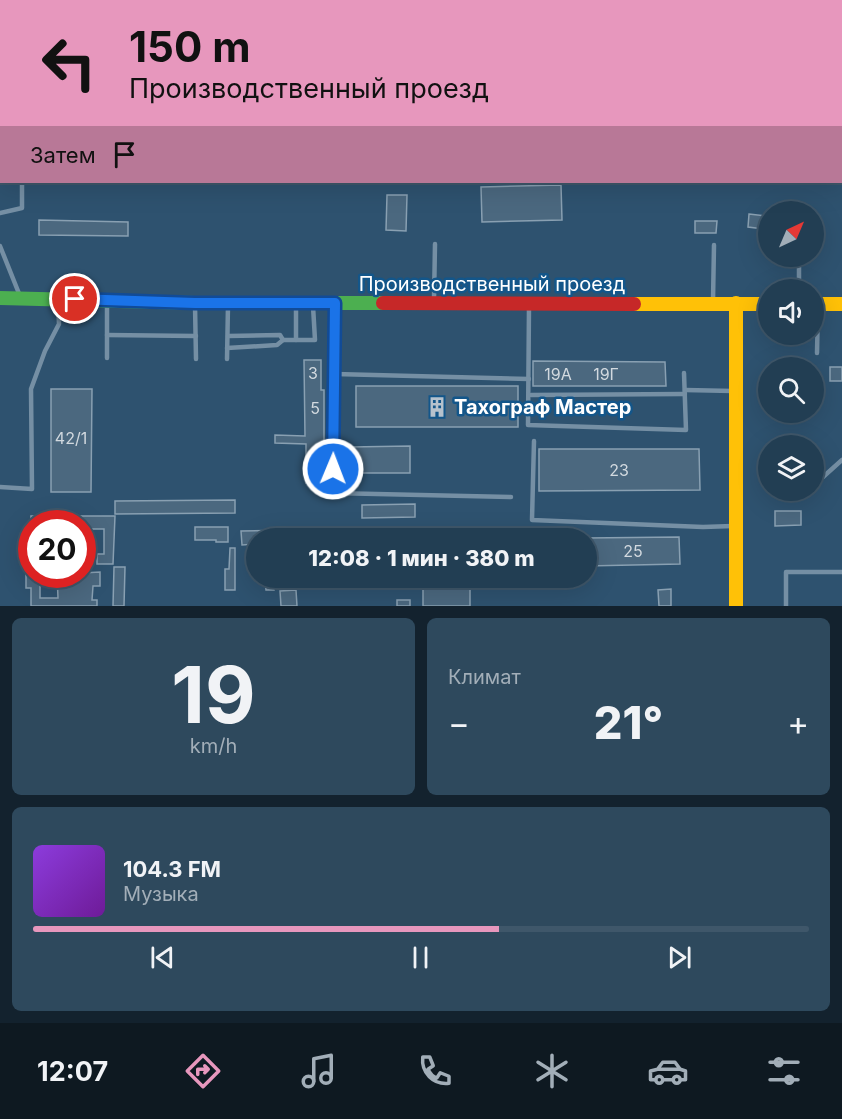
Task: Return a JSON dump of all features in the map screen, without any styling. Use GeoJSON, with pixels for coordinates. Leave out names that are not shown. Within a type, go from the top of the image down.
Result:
{"type":"FeatureCollection","features":[{"type":"Feature","properties":{"kind":"street","name":"Производственный проезд"},"geometry":{"type":"LineString","coordinates":[[0,298],[195,303],[758,303]]}},
{"type":"Feature","properties":{"kind":"street"},"geometry":{"type":"LineString","coordinates":[[736,303],[736,606]]}},
{"type":"Feature","properties":{"kind":"street"},"geometry":{"type":"LineString","coordinates":[[824,304],[842,304]]}},
{"type":"Feature","properties":{"kind":"lane"},"geometry":{"type":"LineString","coordinates":[[0,213],[22,208],[22,183]]}},
{"type":"Feature","properties":{"kind":"lane"},"geometry":{"type":"LineString","coordinates":[[434,303],[435,244]]}},
{"type":"Feature","properties":{"kind":"lane"},"geometry":{"type":"LineString","coordinates":[[713,303],[714,245]]}},
{"type":"Feature","properties":{"kind":"lane"},"geometry":{"type":"LineString","coordinates":[[0,246],[21,298]]}},
{"type":"Feature","properties":{"kind":"lane"},"geometry":{"type":"LineString","coordinates":[[0,487],[32,489],[32,388],[45,351],[59,324],[58,299]]}},
{"type":"Feature","properties":{"kind":"lane"},"geometry":{"type":"LineString","coordinates":[[107,300],[107,358]]}},
{"type":"Feature","properties":{"kind":"lane"},"geometry":{"type":"LineString","coordinates":[[195,303],[196,359]]}},
{"type":"Feature","properties":{"kind":"lane"},"geometry":{"type":"LineString","coordinates":[[227,359],[228,303]]}},
{"type":"Feature","properties":{"kind":"lane"},"geometry":{"type":"LineString","coordinates":[[296,303],[296,340]]}},
{"type":"Feature","properties":{"kind":"lane"},"geometry":{"type":"LineString","coordinates":[[227,348],[277,345],[283,340],[315,340],[313,303]]}},
{"type":"Feature","properties":{"kind":"lane"},"geometry":{"type":"LineString","coordinates":[[335,303],[332,493],[511,497]]}},
{"type":"Feature","properties":{"kind":"lane"},"geometry":{"type":"LineString","coordinates":[[529,303],[528,425],[686,430],[684,373]]}},
{"type":"Feature","properties":{"kind":"lane"},"geometry":{"type":"LineString","coordinates":[[107,335],[196,336]]}},
{"type":"Feature","properties":{"kind":"lane"},"geometry":{"type":"LineString","coordinates":[[228,336],[280,335],[283,340]]}},
{"type":"Feature","properties":{"kind":"lane"},"geometry":{"type":"LineString","coordinates":[[817,345],[817,353]]}},
{"type":"Feature","properties":{"kind":"lane"},"geometry":{"type":"LineString","coordinates":[[335,374],[529,379]]}},
{"type":"Feature","properties":{"kind":"lane"},"geometry":{"type":"LineString","coordinates":[[531,395],[736,391]]}},
{"type":"Feature","properties":{"kind":"lane"},"geometry":{"type":"LineString","coordinates":[[534,441],[532,520],[703,527],[736,526]]}},
{"type":"Feature","properties":{"kind":"lane"},"geometry":{"type":"LineString","coordinates":[[824,476],[842,460]]}},
{"type":"Feature","properties":{"kind":"lane"},"geometry":{"type":"LineString","coordinates":[[786,606],[786,572],[842,572]]}},
{"type":"Feature","properties":{"kind":"building"},"geometry":{"type":"Polygon","coordinates":[[[561,185],[562,220],[482,222],[481,187],[561,185]]]}},
{"type":"Feature","properties":{"kind":"building"},"geometry":{"type":"Polygon","coordinates":[[[387,195],[407,195],[406,231],[386,230],[387,195]]]}},
{"type":"Feature","properties":{"kind":"building"},"geometry":{"type":"Polygon","coordinates":[[[749,214],[758,215],[758,228],[748,227],[749,214]]]}},
{"type":"Feature","properties":{"kind":"building"},"geometry":{"type":"Polygon","coordinates":[[[39,220],[128,222],[128,236],[39,235],[39,220]]]}},
{"type":"Feature","properties":{"kind":"building"},"geometry":{"type":"Polygon","coordinates":[[[695,221],[717,221],[716,233],[695,233],[695,221]]]}},
{"type":"Feature","properties":{"kind":"building"},"geometry":{"type":"Polygon","coordinates":[[[304,360],[321,360],[321,390],[324,390],[324,483],[306,483],[306,444],[275,443],[275,435],[305,436],[304,360]]]}},
{"type":"Feature","properties":{"kind":"building"},"geometry":{"type":"Polygon","coordinates":[[[533,361],[665,362],[666,386],[533,386],[533,361]]]}},
{"type":"Feature","properties":{"kind":"building"},"geometry":{"type":"Polygon","coordinates":[[[830,367],[842,367],[842,381],[830,381],[830,367]]]}},
{"type":"Feature","properties":{"kind":"building","name":"Тахограф Мастер"},"geometry":{"type":"Polygon","coordinates":[[[356,386],[518,386],[518,427],[356,427],[356,386]]]}},
{"type":"Feature","properties":{"kind":"building"},"geometry":{"type":"Polygon","coordinates":[[[51,389],[92,389],[91,492],[51,492],[51,389]]]}},
{"type":"Feature","properties":{"kind":"building"},"geometry":{"type":"Polygon","coordinates":[[[410,446],[410,473],[352,473],[351,447],[410,446]]]}},
{"type":"Feature","properties":{"kind":"building"},"geometry":{"type":"Polygon","coordinates":[[[539,449],[699,449],[700,490],[539,491],[539,449]]]}},
{"type":"Feature","properties":{"kind":"building"},"geometry":{"type":"Polygon","coordinates":[[[235,500],[235,513],[115,514],[115,501],[235,500]]]}},
{"type":"Feature","properties":{"kind":"building"},"geometry":{"type":"Polygon","coordinates":[[[415,504],[415,517],[362,518],[362,505],[415,504]]]}},
{"type":"Feature","properties":{"kind":"building"},"geometry":{"type":"Polygon","coordinates":[[[775,511],[801,511],[801,525],[775,526],[775,511]]]}},
{"type":"Feature","properties":{"kind":"building"},"geometry":{"type":"Polygon","coordinates":[[[96,516],[115,516],[113,564],[97,564],[97,554],[104,554],[104,529],[96,529],[96,516]]]}},
{"type":"Feature","properties":{"kind":"building"},"geometry":{"type":"Polygon","coordinates":[[[195,527],[228,527],[228,542],[195,540],[195,527]]]}},
{"type":"Feature","properties":{"kind":"building"},"geometry":{"type":"Polygon","coordinates":[[[241,531],[246,531],[246,545],[242,545],[241,531]]]}},
{"type":"Feature","properties":{"kind":"building"},"geometry":{"type":"Polygon","coordinates":[[[679,537],[680,564],[597,566],[597,538],[679,537]]]}},
{"type":"Feature","properties":{"kind":"building"},"geometry":{"type":"Polygon","coordinates":[[[230,548],[235,548],[235,590],[225,590],[225,569],[229,569],[230,548]]]}},
{"type":"Feature","properties":{"kind":"building"},"geometry":{"type":"Polygon","coordinates":[[[114,567],[125,567],[124,606],[113,606],[114,567]]]}},
{"type":"Feature","properties":{"kind":"building"},"geometry":{"type":"Polygon","coordinates":[[[96,572],[100,572],[100,586],[96,586],[96,572]]]}},
{"type":"Feature","properties":{"kind":"building"},"geometry":{"type":"Polygon","coordinates":[[[31,588],[40,588],[40,598],[58,598],[58,588],[93,588],[92,600],[97,600],[97,606],[31,606],[31,588]]]}},
{"type":"Feature","properties":{"kind":"building"},"geometry":{"type":"Polygon","coordinates":[[[423,588],[470,588],[470,606],[423,606],[423,588]]]}},
{"type":"Feature","properties":{"kind":"building"},"geometry":{"type":"Polygon","coordinates":[[[671,589],[671,606],[659,606],[658,590],[671,589]]]}},
{"type":"Feature","properties":{"kind":"building"},"geometry":{"type":"Polygon","coordinates":[[[296,590],[297,606],[281,606],[280,591],[296,590]]]}},
{"type":"Feature","properties":{"kind":"building"},"geometry":{"type":"Polygon","coordinates":[[[397,600],[410,600],[410,606],[397,606],[397,600]]]}},
{"type":"Feature","properties":{"kind":"traffic: fast"},"geometry":{"type":"LineString","coordinates":[[0,298],[195,303],[383,303]]}},
{"type":"Feature","properties":{"kind":"traffic: slow"},"geometry":{"type":"LineString","coordinates":[[736,303],[736,606]]}},
{"type":"Feature","properties":{"kind":"traffic: slow"},"geometry":{"type":"LineString","coordinates":[[634,304],[758,304]]}},
{"type":"Feature","properties":{"kind":"traffic: slow"},"geometry":{"type":"LineString","coordinates":[[824,304],[842,304]]}},
{"type":"Feature","properties":{"kind":"traffic: jam"},"geometry":{"type":"LineString","coordinates":[[383,303],[634,304]]}},
{"type":"Feature","properties":{"kind":"place","name":"Тахограф Мастер"},"geometry":{"type":"Point","coordinates":[437,407]}},
{"type":"Feature","properties":{"kind":"route"},"geometry":{"type":"LineString","coordinates":[[75,299],[195,303],[335,303],[333,469]]}}]}
